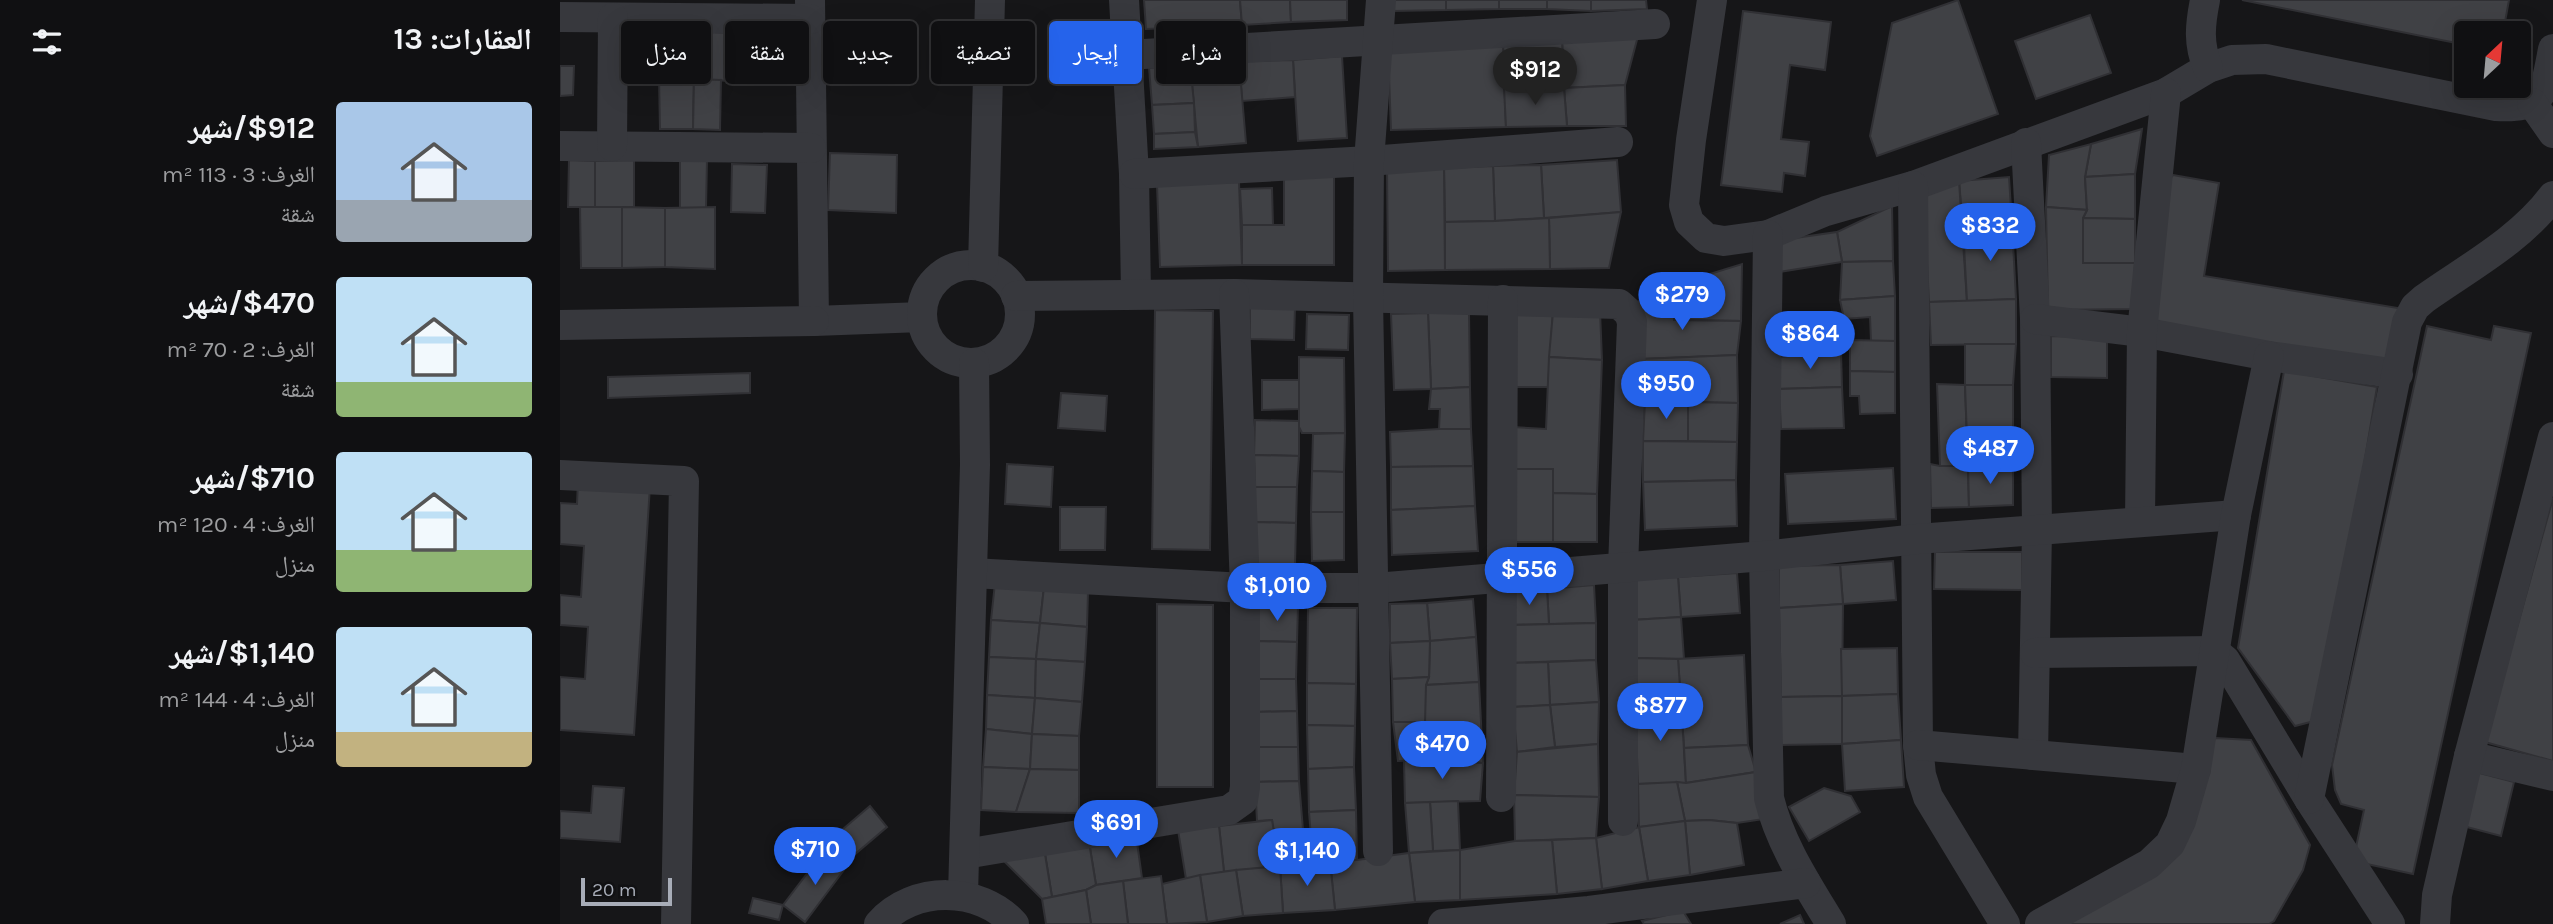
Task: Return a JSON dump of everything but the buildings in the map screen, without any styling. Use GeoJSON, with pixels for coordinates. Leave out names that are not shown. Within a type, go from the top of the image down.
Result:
{"type":"FeatureCollection","features":[{"type":"Feature","properties":{"kind":"street"},"geometry":{"type":"LineString","coordinates":[[983,267],[990,0]]}},
{"type":"Feature","properties":{"kind":"street"},"geometry":{"type":"LineString","coordinates":[[1124,0],[1125,21]]}},
{"type":"Feature","properties":{"kind":"street"},"geometry":{"type":"LineString","coordinates":[[1378,851],[1368,298],[1370,161],[1381,0]]}},
{"type":"Feature","properties":{"kind":"street"},"geometry":{"type":"LineString","coordinates":[[1712,0],[1684,205],[1689,222],[1706,238],[1724,241],[1768,235],[1826,211],[1913,186],[2166,93],[2208,68],[2232,60],[2266,59],[2496,106],[2516,107],[2532,103],[2541,93],[2548,76],[2553,49]]}},
{"type":"Feature","properties":{"kind":"street"},"geometry":{"type":"LineString","coordinates":[[2205,0],[2200,27],[2200,50],[2208,68]]}},
{"type":"Feature","properties":{"kind":"street"},"geometry":{"type":"LineString","coordinates":[[560,17],[614,18],[810,10],[814,321]]}},
{"type":"Feature","properties":{"kind":"street"},"geometry":{"type":"LineString","coordinates":[[612,146],[614,18]]}},
{"type":"Feature","properties":{"kind":"street"},"geometry":{"type":"LineString","coordinates":[[1142,54],[1655,24]]}},
{"type":"Feature","properties":{"kind":"street"},"geometry":{"type":"LineString","coordinates":[[1129,84],[1134,174],[1136,294]]}},
{"type":"Feature","properties":{"kind":"street"},"geometry":{"type":"LineString","coordinates":[[2140,521],[2142,332],[2166,93]]}},
{"type":"Feature","properties":{"kind":"street"},"geometry":{"type":"LineString","coordinates":[[2532,103],[2553,133]]}},
{"type":"Feature","properties":{"kind":"street"},"geometry":{"type":"LineString","coordinates":[[1134,174],[1370,161],[1618,142]]}},
{"type":"Feature","properties":{"kind":"street"},"geometry":{"type":"LineString","coordinates":[[2026,143],[2035,319],[2037,530],[2033,755]]}},
{"type":"Feature","properties":{"kind":"street"},"geometry":{"type":"LineString","coordinates":[[560,146],[811,148]]}},
{"type":"Feature","properties":{"kind":"street"},"geometry":{"type":"LineString","coordinates":[[1913,186],[1920,775],[1928,797],[2005,924]]}},
{"type":"Feature","properties":{"kind":"street"},"geometry":{"type":"LineString","coordinates":[[2309,799],[2407,322],[2415,307],[2502,246],[2529,223],[2553,196]]}},
{"type":"Feature","properties":{"kind":"street"},"geometry":{"type":"LineString","coordinates":[[1768,235],[1764,556],[1769,798],[1775,822],[1806,883],[1831,924]]}},
{"type":"Feature","properties":{"kind":"street"},"geometry":{"type":"LineString","coordinates":[[967,265],[983,267],[1003,278],[1016,296],[1020,311],[1018,326],[1012,340],[1002,352],[989,360],[959,362],[939,350],[925,332],[923,302],[929,288],[940,276],[952,269],[967,265]]}},
{"type":"Feature","properties":{"kind":"street"},"geometry":{"type":"LineString","coordinates":[[1016,296],[1234,294],[1619,304],[1629,313],[1632,322],[1623,568],[1623,821]]}},
{"type":"Feature","properties":{"kind":"street"},"geometry":{"type":"LineString","coordinates":[[965,854],[1229,810],[1243,800],[1245,588],[1234,294]]}},
{"type":"Feature","properties":{"kind":"street"},"geometry":{"type":"LineString","coordinates":[[1501,797],[1503,300]]}},
{"type":"Feature","properties":{"kind":"street"},"geometry":{"type":"LineString","coordinates":[[560,325],[922,317]]}},
{"type":"Feature","properties":{"kind":"street"},"geometry":{"type":"LineString","coordinates":[[2035,319],[2142,332],[2269,356],[2398,373]]}},
{"type":"Feature","properties":{"kind":"street"},"geometry":{"type":"LineString","coordinates":[[2040,924],[2149,864],[2171,844],[2181,821],[2196,769],[2236,515],[2269,356]]}},
{"type":"Feature","properties":{"kind":"street"},"geometry":{"type":"LineString","coordinates":[[963,895],[972,573],[974,363]]}},
{"type":"Feature","properties":{"kind":"street"},"geometry":{"type":"LineString","coordinates":[[2435,924],[2437,895],[2469,756],[2551,453]]}},
{"type":"Feature","properties":{"kind":"street"},"geometry":{"type":"LineString","coordinates":[[560,475],[684,481],[677,924]]}},
{"type":"Feature","properties":{"kind":"street"},"geometry":{"type":"LineString","coordinates":[[972,573],[1245,588],[1375,588],[1764,556],[1917,539],[2236,515]]}},
{"type":"Feature","properties":{"kind":"street"},"geometry":{"type":"LineString","coordinates":[[2035,653],[2214,651],[2225,660],[2309,799],[2390,924]]}},
{"type":"Feature","properties":{"kind":"street"},"geometry":{"type":"LineString","coordinates":[[1918,745],[2196,769]]}},
{"type":"Feature","properties":{"kind":"street"},"geometry":{"type":"LineString","coordinates":[[2469,756],[2553,776]]}},
{"type":"Feature","properties":{"kind":"street"},"geometry":{"type":"LineString","coordinates":[[1443,924],[1592,918],[1806,883]]}},
{"type":"Feature","properties":{"kind":"street"},"geometry":{"type":"LineString","coordinates":[[879,924],[905,903],[933,895],[963,895],[987,903],[1014,924]]}}]}
